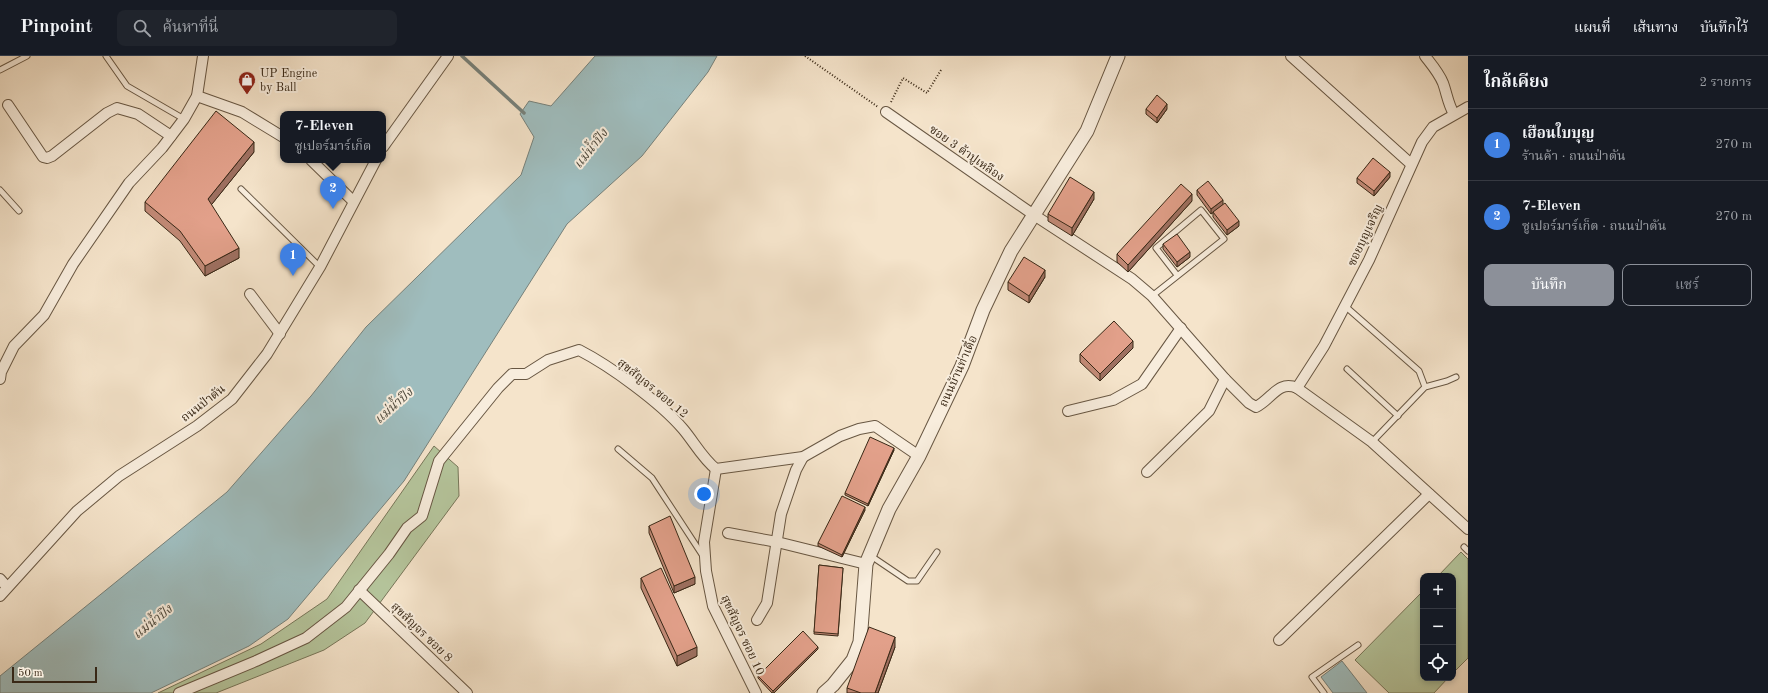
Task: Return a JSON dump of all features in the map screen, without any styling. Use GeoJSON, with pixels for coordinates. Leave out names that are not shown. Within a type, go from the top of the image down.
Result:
{"type":"FeatureCollection","features":[{"type":"Feature","properties":{"kind":"street"},"geometry":{"type":"LineString","coordinates":[[0,379],[1,372],[14,346],[44,315],[73,264],[129,183],[171,136],[184,119],[197,96],[203,56]]}},
{"type":"Feature","properties":{"kind":"street"},"geometry":{"type":"LineString","coordinates":[[386,143],[448,56]]}},
{"type":"Feature","properties":{"kind":"street","name":"ถนนบ้านท่าเดื่อ"},"geometry":{"type":"LineString","coordinates":[[824,693],[833,685],[853,660],[860,642],[867,559],[889,509],[919,456],[962,366],[983,310],[1008,258],[1087,131],[1118,56]]}},
{"type":"Feature","properties":{"kind":"street"},"geometry":{"type":"LineString","coordinates":[[1291,56],[1411,164]]}},
{"type":"Feature","properties":{"kind":"street"},"geometry":{"type":"LineString","coordinates":[[1425,56],[1444,84],[1449,107],[1454,114]]}},
{"type":"Feature","properties":{"kind":"street"},"geometry":{"type":"LineString","coordinates":[[197,96],[242,112],[280,135]]}},
{"type":"Feature","properties":{"kind":"street"},"geometry":{"type":"LineString","coordinates":[[8,105],[43,157],[48,158],[107,113],[117,108],[138,114],[171,136]]}},
{"type":"Feature","properties":{"kind":"street","name":"ซอยบุญเจริญ"},"geometry":{"type":"LineString","coordinates":[[1297,388],[1324,346],[1369,260],[1422,142],[1433,127],[1468,107]]}},
{"type":"Feature","properties":{"kind":"street","name":"ซอย 3 ต้าปูเหลือง"},"geometry":{"type":"LineString","coordinates":[[886,112],[1034,215],[1132,279],[1152,296],[1225,379],[1249,403],[1256,407],[1263,403],[1282,386],[1290,385],[1297,388]]}},
{"type":"Feature","properties":{"kind":"street"},"geometry":{"type":"LineString","coordinates":[[314,163],[353,201]]}},
{"type":"Feature","properties":{"kind":"street","name":"ถนนป่าตัน"},"geometry":{"type":"LineString","coordinates":[[0,596],[77,510],[119,476],[197,426],[232,399],[268,354],[320,267],[353,201],[374,163]]}},
{"type":"Feature","properties":{"kind":"street"},"geometry":{"type":"LineString","coordinates":[[250,294],[280,334]]}},
{"type":"Feature","properties":{"kind":"street"},"geometry":{"type":"LineString","coordinates":[[1068,411],[1113,400],[1142,384],[1181,328]]}},
{"type":"Feature","properties":{"kind":"street","name":"สุขสัญจร ซอย 12"},"geometry":{"type":"LineString","coordinates":[[359,590],[389,554],[407,528],[422,516],[439,461],[498,388],[512,374],[526,374],[548,360],[579,350],[595,359],[651,400],[683,428],[716,470]]}},
{"type":"Feature","properties":{"kind":"street"},"geometry":{"type":"LineString","coordinates":[[1147,472],[1208,411],[1225,379]]}},
{"type":"Feature","properties":{"kind":"street"},"geometry":{"type":"LineString","coordinates":[[1297,388],[1372,442],[1468,529]]}},
{"type":"Feature","properties":{"kind":"street"},"geometry":{"type":"LineString","coordinates":[[716,470],[803,457],[840,436],[859,429],[875,426],[919,456]]}},
{"type":"Feature","properties":{"kind":"street"},"geometry":{"type":"LineString","coordinates":[[757,620],[767,602],[781,514],[796,470],[803,457]]}},
{"type":"Feature","properties":{"kind":"street","name":"สุขสัญจร ซอย 10"},"geometry":{"type":"LineString","coordinates":[[716,470],[704,542],[705,559],[713,606],[756,693]]}},
{"type":"Feature","properties":{"kind":"street"},"geometry":{"type":"LineString","coordinates":[[1279,640],[1429,494]]}},
{"type":"Feature","properties":{"kind":"street"},"geometry":{"type":"LineString","coordinates":[[728,533],[867,559]]}},
{"type":"Feature","properties":{"kind":"street"},"geometry":{"type":"LineString","coordinates":[[0,578],[8,587]]}},
{"type":"Feature","properties":{"kind":"street"},"geometry":{"type":"LineString","coordinates":[[179,693],[256,661],[306,638],[346,607],[359,590]]}},
{"type":"Feature","properties":{"kind":"street","name":"สุขสัญจร ซอย 8"},"geometry":{"type":"LineString","coordinates":[[359,590],[467,693]]}},
{"type":"Feature","properties":{"kind":"lane"},"geometry":{"type":"LineString","coordinates":[[0,70],[27,56]]}},
{"type":"Feature","properties":{"kind":"lane"},"geometry":{"type":"LineString","coordinates":[[106,56],[127,86],[184,119]]}},
{"type":"Feature","properties":{"kind":"lane"},"geometry":{"type":"LineString","coordinates":[[241,189],[320,267]]}},
{"type":"Feature","properties":{"kind":"lane"},"geometry":{"type":"LineString","coordinates":[[0,190],[19,212]]}},
{"type":"Feature","properties":{"kind":"lane"},"geometry":{"type":"LineString","coordinates":[[1152,296],[1224,238],[1201,210],[1156,248],[1177,275]]}},
{"type":"Feature","properties":{"kind":"lane"},"geometry":{"type":"LineString","coordinates":[[1345,306],[1419,371],[1425,388]]}},
{"type":"Feature","properties":{"kind":"lane"},"geometry":{"type":"LineString","coordinates":[[1347,369],[1398,416]]}},
{"type":"Feature","properties":{"kind":"lane"},"geometry":{"type":"LineString","coordinates":[[1372,442],[1425,388],[1456,377]]}},
{"type":"Feature","properties":{"kind":"lane"},"geometry":{"type":"LineString","coordinates":[[618,449],[652,478],[705,559]]}},
{"type":"Feature","properties":{"kind":"lane"},"geometry":{"type":"LineString","coordinates":[[867,559],[908,582],[917,581],[937,552]]}},
{"type":"Feature","properties":{"kind":"lane"},"geometry":{"type":"LineString","coordinates":[[1324,693],[1312,677],[1358,645]]}},
{"type":"Feature","properties":{"kind":"path"},"geometry":{"type":"LineString","coordinates":[[805,56],[886,112],[903,78],[927,93],[941,70]]}},
{"type":"Feature","properties":{"kind":"green space"},"geometry":{"type":"Polygon","coordinates":[[[434,446],[458,467],[459,496],[365,623],[324,650],[216,693],[158,693],[261,644],[327,599],[434,446]]]}},
{"type":"Feature","properties":{"kind":"green space"},"geometry":{"type":"Polygon","coordinates":[[[1461,552],[1468,559],[1468,658],[1456,670],[1456,573],[1441,573],[1461,552]]]}},
{"type":"Feature","properties":{"kind":"green space"},"geometry":{"type":"Polygon","coordinates":[[[1420,594],[1420,681],[1445,681],[1434,693],[1389,693],[1355,660],[1420,594]]]}},
{"type":"Feature","properties":{"kind":"water","name":"แม่น้ำปิง"},"geometry":{"type":"Polygon","coordinates":[[[595,56],[717,56],[708,72],[642,156],[567,224],[404,481],[288,619],[249,646],[151,693],[0,693],[0,676],[227,492],[311,396],[366,327],[521,175],[534,137],[520,114],[529,101],[551,106],[595,56]]]}},
{"type":"Feature","properties":{"kind":"water"},"geometry":{"type":"Polygon","coordinates":[[[1342,661],[1367,693],[1333,693],[1321,677],[1342,661]]]}},
{"type":"Feature","properties":{"kind":"building"},"geometry":{"type":"Polygon","coordinates":[[[1157,95],[1167,104],[1157,118],[1146,109],[1157,95]]]}},
{"type":"Feature","properties":{"kind":"building"},"geometry":{"type":"Polygon","coordinates":[[[216,111],[254,142],[208,199],[239,248],[205,266],[180,231],[145,202],[216,111]]]}},
{"type":"Feature","properties":{"kind":"building"},"geometry":{"type":"Polygon","coordinates":[[[1373,158],[1390,172],[1374,191],[1357,178],[1373,158]]]}},
{"type":"Feature","properties":{"kind":"building"},"geometry":{"type":"Polygon","coordinates":[[[1070,177],[1094,192],[1072,228],[1048,214],[1070,177]]]}},
{"type":"Feature","properties":{"kind":"building"},"geometry":{"type":"Polygon","coordinates":[[[1208,181],[1223,200],[1211,209],[1197,190],[1208,181]]]}},
{"type":"Feature","properties":{"kind":"building"},"geometry":{"type":"Polygon","coordinates":[[[1181,184],[1192,194],[1128,265],[1117,254],[1181,184]]]}},
{"type":"Feature","properties":{"kind":"building"},"geometry":{"type":"Polygon","coordinates":[[[1225,203],[1239,221],[1227,230],[1213,212],[1225,203]]]}},
{"type":"Feature","properties":{"kind":"building"},"geometry":{"type":"Polygon","coordinates":[[[1177,234],[1190,252],[1177,262],[1163,244],[1177,234]]]}},
{"type":"Feature","properties":{"kind":"building"},"geometry":{"type":"Polygon","coordinates":[[[1024,257],[1045,270],[1029,296],[1008,282],[1024,257]]]}},
{"type":"Feature","properties":{"kind":"building"},"geometry":{"type":"Polygon","coordinates":[[[1114,321],[1133,341],[1100,374],[1080,354],[1114,321]]]}},
{"type":"Feature","properties":{"kind":"building"},"geometry":{"type":"Polygon","coordinates":[[[870,437],[894,448],[868,504],[845,493],[870,437]]]}},
{"type":"Feature","properties":{"kind":"building"},"geometry":{"type":"Polygon","coordinates":[[[842,496],[865,507],[842,555],[818,543],[842,496]]]}},
{"type":"Feature","properties":{"kind":"building"},"geometry":{"type":"Polygon","coordinates":[[[670,516],[695,577],[674,586],[649,526],[670,516]]]}},
{"type":"Feature","properties":{"kind":"building"},"geometry":{"type":"Polygon","coordinates":[[[819,565],[843,568],[838,634],[814,632],[819,565]]]}},
{"type":"Feature","properties":{"kind":"building"},"geometry":{"type":"Polygon","coordinates":[[[661,568],[697,647],[677,656],[641,578],[661,568]]]}},
{"type":"Feature","properties":{"kind":"building"},"geometry":{"type":"Polygon","coordinates":[[[869,627],[895,637],[875,693],[861,693],[847,688],[869,627]]]}},
{"type":"Feature","properties":{"kind":"building"},"geometry":{"type":"Polygon","coordinates":[[[803,631],[818,647],[773,691],[758,676],[803,631]]]}},
{"type":"Feature","properties":{"kind":"waterway"},"geometry":{"type":"LineString","coordinates":[[462,56],[524,113]]}},
{"type":"Feature","properties":{"kind":"place","name":"UP Engine by Ball"},"geometry":{"type":"Point","coordinates":[247,95]}},
{"type":"Feature","properties":{"kind":"place","name":"7-Eleven"},"geometry":{"type":"Point","coordinates":[333,209]}},
{"type":"Feature","properties":{"kind":"place","name":"เฮือนใบบุญ"},"geometry":{"type":"Point","coordinates":[293,276]}}]}
